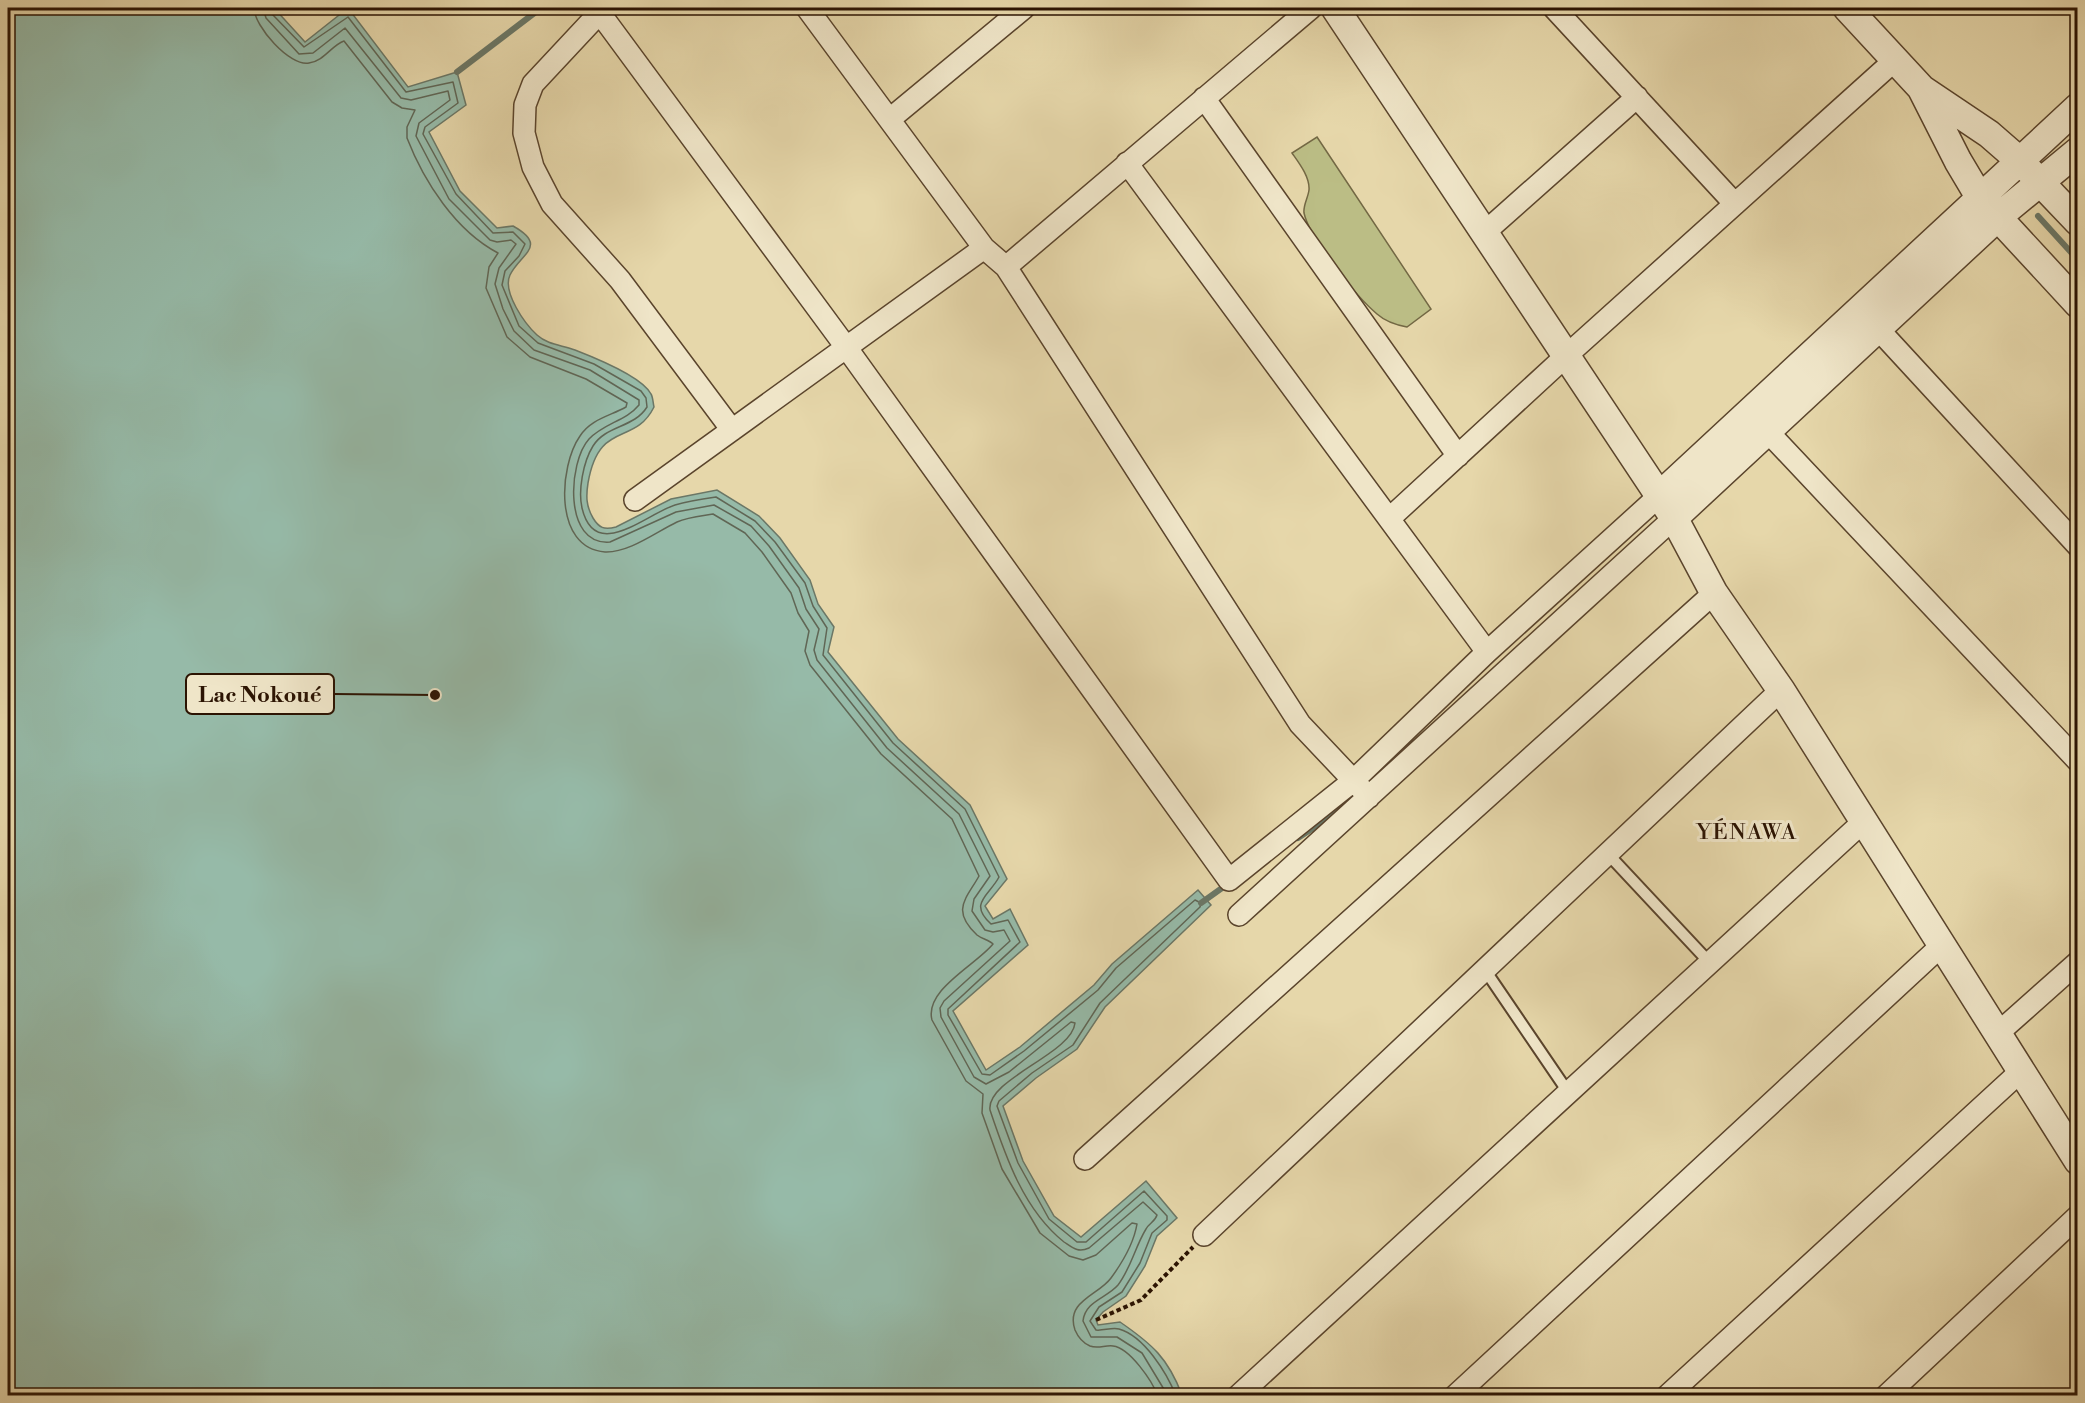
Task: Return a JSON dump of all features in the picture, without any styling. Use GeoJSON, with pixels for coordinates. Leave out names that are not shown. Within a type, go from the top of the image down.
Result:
{"type":"FeatureCollection","features":[{"type":"Feature","properties":{"kind":"street"},"geometry":{"type":"LineString","coordinates":[[807,8],[984,248],[1006,267],[1300,724],[1369,797]]}},
{"type":"Feature","properties":{"kind":"street"},"geometry":{"type":"LineString","coordinates":[[890,119],[1024,8]]}},
{"type":"Feature","properties":{"kind":"street"},"geometry":{"type":"LineString","coordinates":[[1006,267],[1311,8]]}},
{"type":"Feature","properties":{"kind":"street"},"geometry":{"type":"LineString","coordinates":[[1335,8],[1674,518],[1714,592],[1780,690],[2020,1071],[2076,1154]]}},
{"type":"Feature","properties":{"kind":"street"},"geometry":{"type":"LineString","coordinates":[[1554,8],[1735,204]]}},
{"type":"Feature","properties":{"kind":"street"},"geometry":{"type":"LineString","coordinates":[[1847,8],[1922,89],[1989,134],[2020,160],[2078,222]]}},
{"type":"Feature","properties":{"kind":"street"},"geometry":{"type":"LineString","coordinates":[[732,430],[620,280],[552,204],[533,167],[524,133],[525,105],[533,84],[602,10],[1229,880],[1353,781],[1487,652],[1659,496],[1989,207],[2042,183],[2078,151]]}},
{"type":"Feature","properties":{"kind":"street"},"geometry":{"type":"LineString","coordinates":[[1390,518],[1895,60]]}},
{"type":"Feature","properties":{"kind":"street"},"geometry":{"type":"LineString","coordinates":[[1922,89],[1958,161],[1989,207],[2078,304]]}},
{"type":"Feature","properties":{"kind":"street"},"geometry":{"type":"LineString","coordinates":[[1484,233],[1637,97]]}},
{"type":"Feature","properties":{"kind":"street"},"geometry":{"type":"LineString","coordinates":[[1204,98],[1458,456]]}},
{"type":"Feature","properties":{"kind":"street"},"geometry":{"type":"LineString","coordinates":[[1239,915],[1769,433],[1879,330],[1989,207],[2020,160],[2078,107]]}},
{"type":"Feature","properties":{"kind":"street"},"geometry":{"type":"LineString","coordinates":[[1127,163],[1487,652]]}},
{"type":"Feature","properties":{"kind":"street"},"geometry":{"type":"LineString","coordinates":[[634,500],[984,248]]}},
{"type":"Feature","properties":{"kind":"street"},"geometry":{"type":"LineString","coordinates":[[1879,330],[2078,546]]}},
{"type":"Feature","properties":{"kind":"street"},"geometry":{"type":"LineString","coordinates":[[1769,433],[2078,761]]}},
{"type":"Feature","properties":{"kind":"street"},"geometry":{"type":"LineString","coordinates":[[1085,1159],[1714,592]]}},
{"type":"Feature","properties":{"kind":"street"},"geometry":{"type":"LineString","coordinates":[[1204,1236],[1780,690]]}},
{"type":"Feature","properties":{"kind":"street"},"geometry":{"type":"LineString","coordinates":[[1238,1395],[1863,822]]}},
{"type":"Feature","properties":{"kind":"street"},"geometry":{"type":"LineString","coordinates":[[1455,1395],[1941,946]]}},
{"type":"Feature","properties":{"kind":"street"},"geometry":{"type":"LineString","coordinates":[[1997,1034],[2074,973]]}},
{"type":"Feature","properties":{"kind":"street"},"geometry":{"type":"LineString","coordinates":[[1667,1395],[2020,1071]]}},
{"type":"Feature","properties":{"kind":"street"},"geometry":{"type":"LineString","coordinates":[[1886,1395],[2078,1216]]}},
{"type":"Feature","properties":{"kind":"lane"},"geometry":{"type":"LineString","coordinates":[[1608,854],[1710,963]]}},
{"type":"Feature","properties":{"kind":"lane"},"geometry":{"type":"LineString","coordinates":[[1485,970],[1568,1092]]}},
{"type":"Feature","properties":{"kind":"path"},"geometry":{"type":"LineString","coordinates":[[1096,1320],[1142,1300],[1204,1236]]}},
{"type":"Feature","properties":{"kind":"green space"},"geometry":{"type":"Polygon","coordinates":[[[1317,137],[1431,309],[1407,327],[1384,319],[1368,306],[1324,252],[1308,224],[1304,210],[1309,190],[1308,180],[1292,153],[1317,137]]]}},
{"type":"Feature","properties":{"kind":"water"},"geometry":{"type":"Polygon","coordinates":[[[8,8],[274,8],[305,42],[348,8],[408,87],[457,72],[466,105],[429,132],[460,191],[497,228],[513,226],[529,239],[531,245],[529,250],[514,268],[508,282],[516,307],[541,338],[616,368],[638,381],[652,397],[654,407],[646,419],[637,427],[608,441],[593,463],[587,497],[589,509],[595,521],[602,527],[616,527],[671,499],[717,490],[759,516],[780,538],[810,580],[818,604],[834,627],[828,652],[898,739],[970,805],[1007,879],[985,906],[993,919],[1010,909],[1028,945],[953,1011],[986,1070],[1020,1047],[1094,985],[1112,964],[1198,890],[1211,905],[1105,1007],[1077,1049],[1036,1078],[1003,1106],[1023,1161],[1054,1216],[1081,1237],[1146,1181],[1177,1218],[1157,1236],[1145,1266],[1126,1296],[1103,1312],[1096,1320],[1098,1325],[1120,1322],[1141,1337],[1165,1361],[1182,1395],[8,1395],[8,8]]]}},
{"type":"Feature","properties":{"kind":"waterway"},"geometry":{"type":"LineString","coordinates":[[457,72],[541,8]]}},
{"type":"Feature","properties":{"kind":"waterway"},"geometry":{"type":"LineString","coordinates":[[2038,216],[2078,260]]}},
{"type":"Feature","properties":{"kind":"waterway"},"geometry":{"type":"LineString","coordinates":[[1298,838],[1342,809]]}},
{"type":"Feature","properties":{"kind":"waterway"},"geometry":{"type":"LineString","coordinates":[[1201,903],[1229,883]]}},
{"type":"Feature","properties":{"kind":"place","name":"Lac Nokoué"},"geometry":{"type":"Point","coordinates":[435,695]}},
{"type":"Feature","properties":{"kind":"district","name":"YÉNAWA"},"geometry":{"type":"Point","coordinates":[1747,831]}}]}
